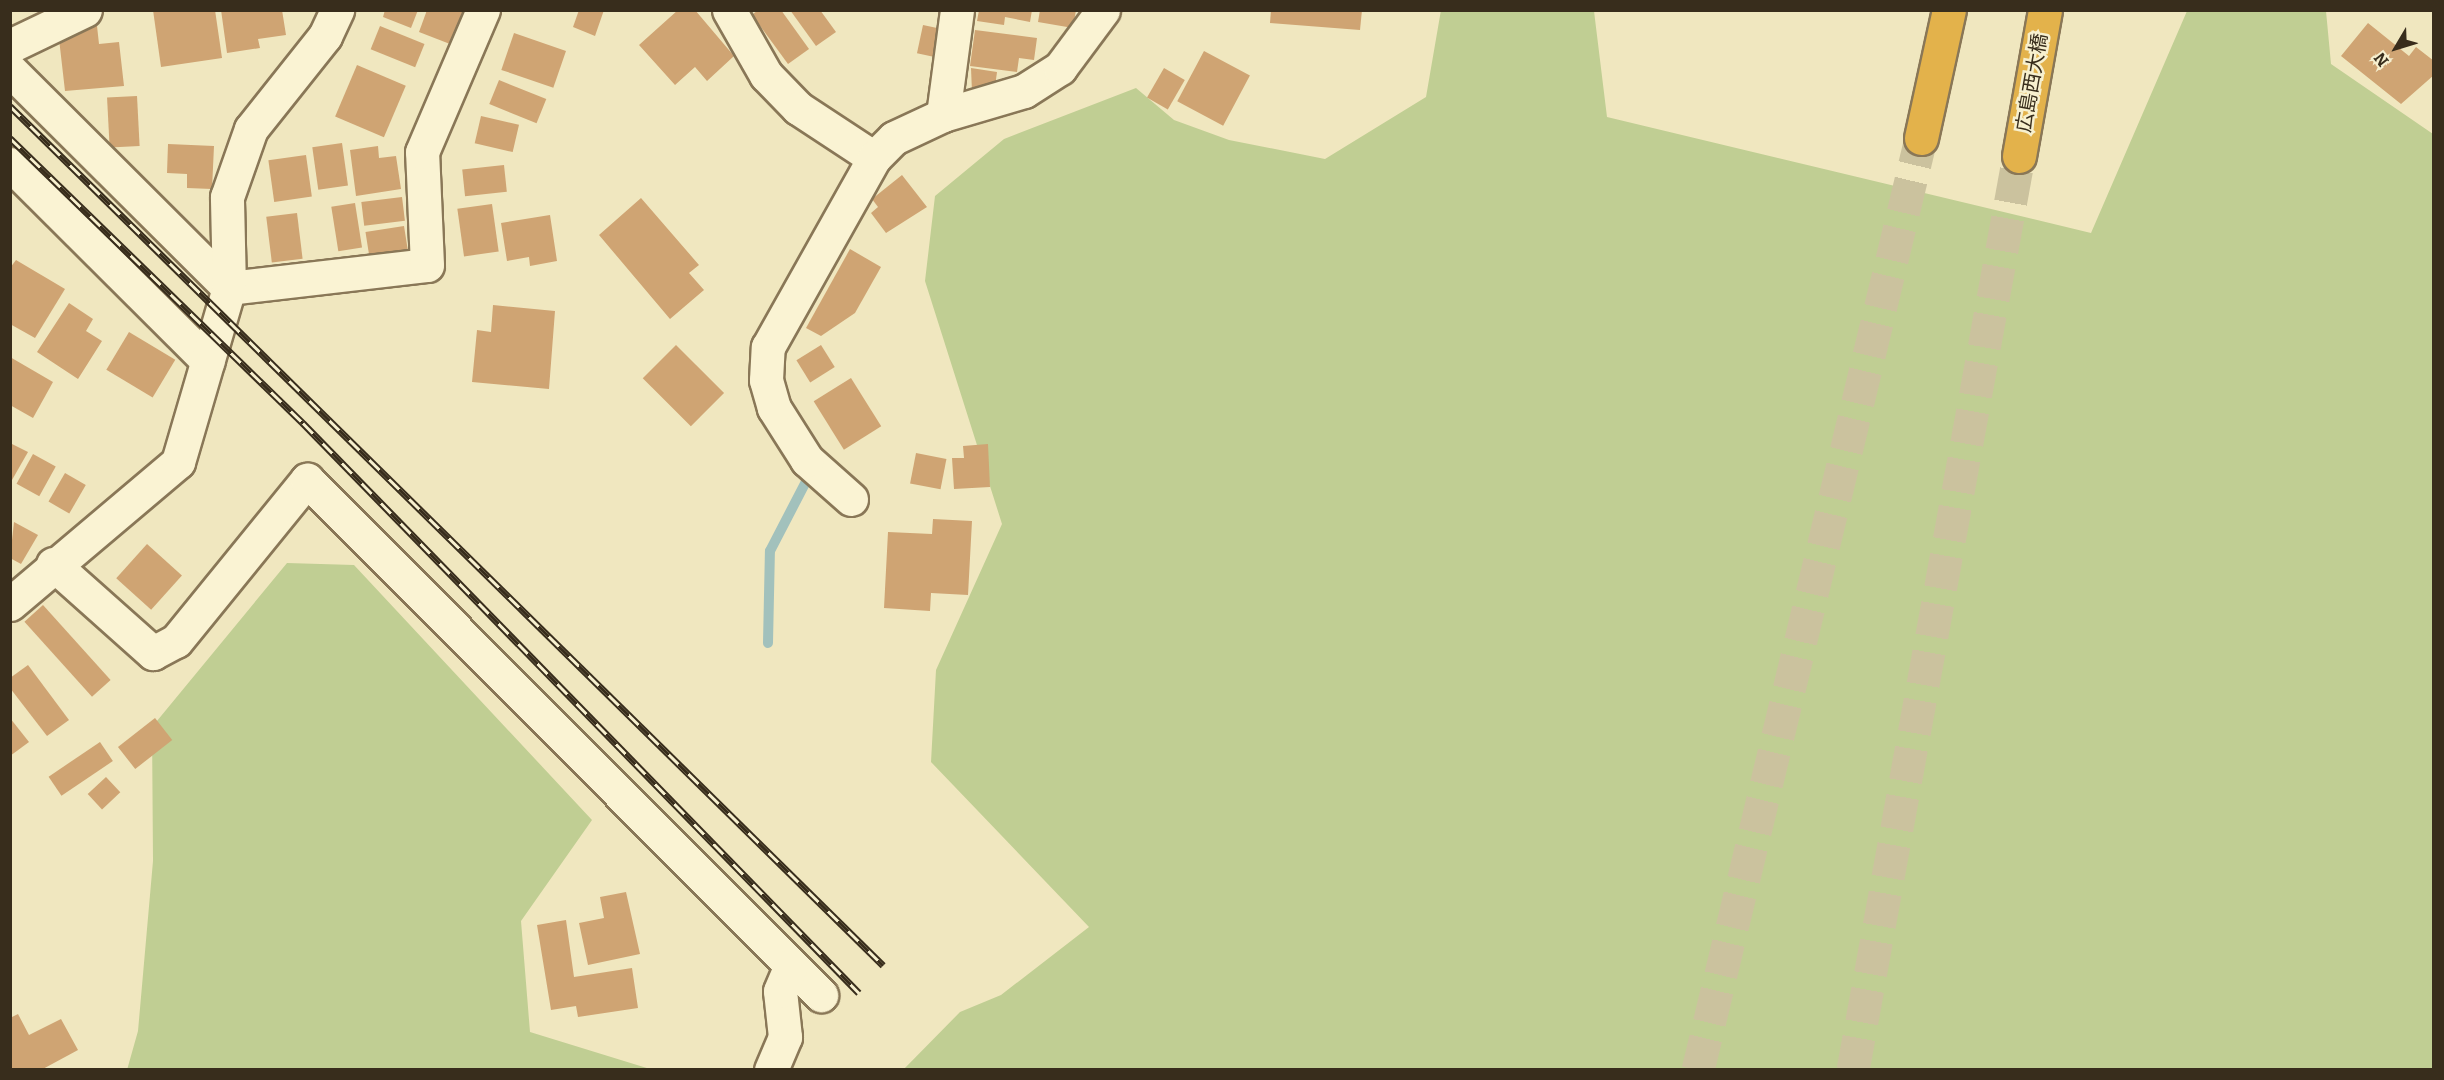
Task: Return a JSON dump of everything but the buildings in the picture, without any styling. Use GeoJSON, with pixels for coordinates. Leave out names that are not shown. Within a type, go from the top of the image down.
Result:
{"type":"FeatureCollection","features":[{"type":"Feature","properties":{"kind":"highway"},"geometry":{"type":"LineString","coordinates":[[1921,138],[1949,10]]}},
{"type":"Feature","properties":{"kind":"highway","name":"広島西大橋"},"geometry":{"type":"LineString","coordinates":[[2019,156],[2045,10]]}},
{"type":"Feature","properties":{"kind":"street"},"geometry":{"type":"LineString","coordinates":[[10,46],[85,10]]}},
{"type":"Feature","properties":{"kind":"street"},"geometry":{"type":"LineString","coordinates":[[10,604],[53,564],[178,462],[229,288],[227,197],[251,129],[325,36],[338,10]]}},
{"type":"Feature","properties":{"kind":"street"},"geometry":{"type":"LineString","coordinates":[[229,288],[427,265],[422,152],[483,10]]}},
{"type":"Feature","properties":{"kind":"street"},"geometry":{"type":"LineString","coordinates":[[729,10],[766,75],[798,108],[874,158]]}},
{"type":"Feature","properties":{"kind":"street"},"geometry":{"type":"LineString","coordinates":[[943,115],[957,10]]}},
{"type":"Feature","properties":{"kind":"street"},"geometry":{"type":"LineString","coordinates":[[851,499],[807,460],[774,408],[766,380],[768,347],[874,158],[894,138],[943,115],[1024,91],[1060,68],[1103,10]]}},
{"type":"Feature","properties":{"kind":"street"},"geometry":{"type":"LineString","coordinates":[[10,70],[229,288]]}},
{"type":"Feature","properties":{"kind":"street"},"geometry":{"type":"LineString","coordinates":[[10,164],[207,361]]}},
{"type":"Feature","properties":{"kind":"street"},"geometry":{"type":"LineString","coordinates":[[53,564],[153,653],[176,641],[308,480],[821,995]]}},
{"type":"Feature","properties":{"kind":"street"},"geometry":{"type":"LineString","coordinates":[[771,1070],[784,1037],[780,991],[791,965]]}},
{"type":"Feature","properties":{"kind":"green space"},"geometry":{"type":"Polygon","coordinates":[[[1441,10],[1594,11],[1607,117],[2091,233],[2187,11],[2326,11],[2331,64],[2433,134],[2433,1069],[903,1070],[960,1012],[1001,995],[1089,927],[931,762],[936,670],[1002,524],[925,281],[935,196],[1004,139],[1136,88],[1174,120],[1229,140],[1325,159],[1426,97],[1441,10]]]}},
{"type":"Feature","properties":{"kind":"green space"},"geometry":{"type":"Polygon","coordinates":[[[287,563],[354,565],[592,820],[521,921],[530,1032],[650,1069],[127,1070],[138,1031],[153,861],[152,727],[287,563]]]}},
{"type":"Feature","properties":{"kind":"waterway"},"geometry":{"type":"LineString","coordinates":[[768,643],[770,551],[811,472]]}},
{"type":"Feature","properties":{"kind":"tunnel"},"geometry":{"type":"LineString","coordinates":[[1698,1070],[1921,138]]}},
{"type":"Feature","properties":{"kind":"tunnel"},"geometry":{"type":"LineString","coordinates":[[1853,1070],[2019,156]]}},
{"type":"Feature","properties":{"kind":"railway"},"geometry":{"type":"LineString","coordinates":[[10,106],[883,965]]}},
{"type":"Feature","properties":{"kind":"railway"},"geometry":{"type":"LineString","coordinates":[[10,138],[303,423],[859,993]]}}]}
